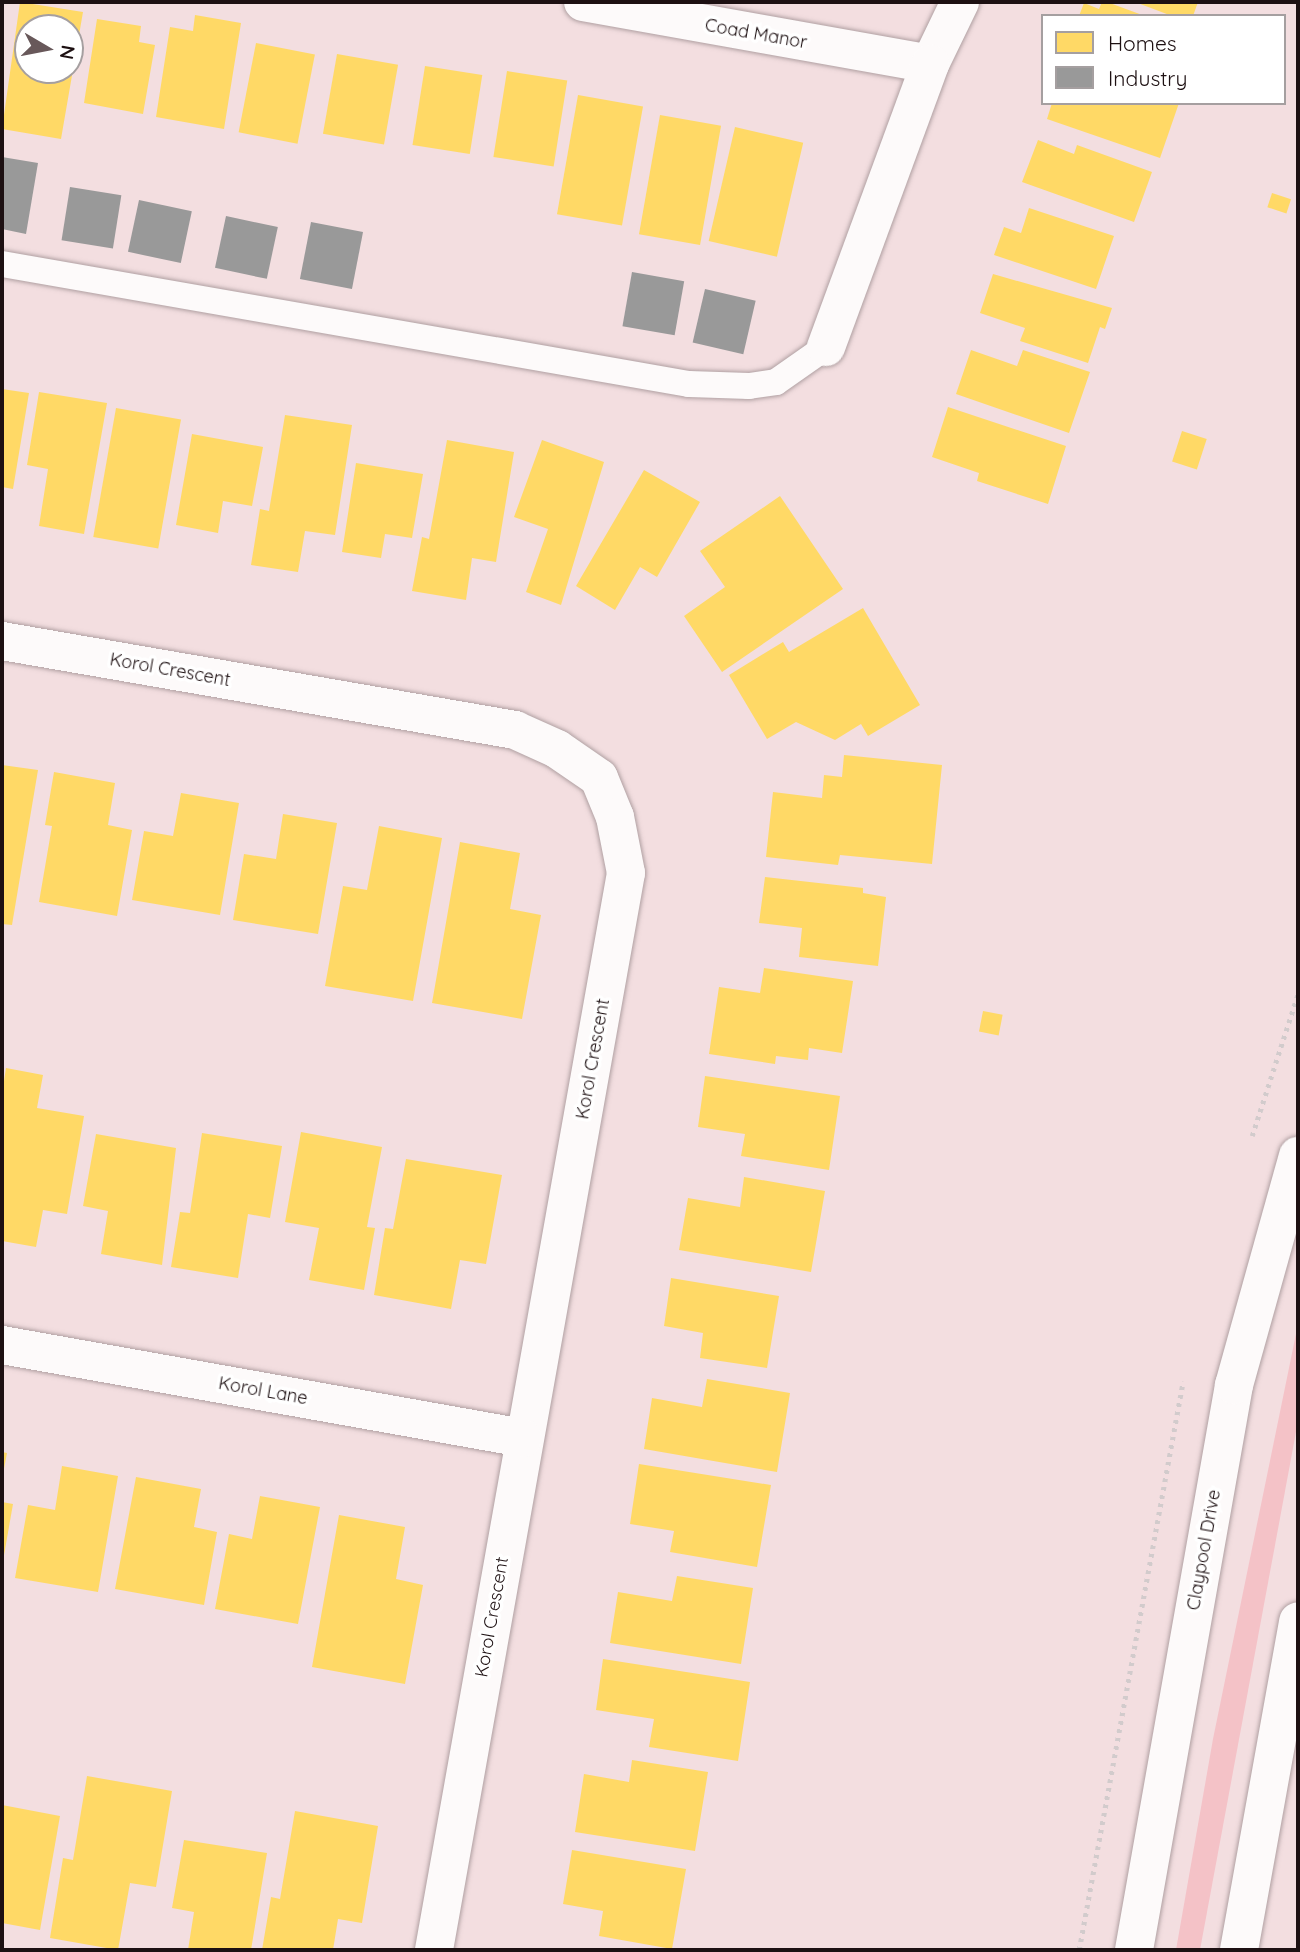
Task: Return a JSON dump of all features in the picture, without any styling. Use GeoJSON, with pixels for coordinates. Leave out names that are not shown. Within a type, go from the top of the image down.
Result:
{"type":"FeatureCollection","features":[{"type":"Feature","properties":{"kind":"street","name":"Coad Manor"},"geometry":{"type":"LineString","coordinates":[[583,2],[930,64]]}},
{"type":"Feature","properties":{"kind":"street"},"geometry":{"type":"LineString","coordinates":[[826,347],[930,64],[960,2]]}},
{"type":"Feature","properties":{"kind":"street","name":"Korol Crescent"},"geometry":{"type":"LineString","coordinates":[[2,641],[515,730],[557,749],[599,778],[615,817],[626,873],[523,1438],[434,1950]]}},
{"type":"Feature","properties":{"kind":"street","name":"Claypool Drive"},"geometry":{"type":"LineString","coordinates":[[1134,1950],[1234,1385],[1298,1156]]}},
{"type":"Feature","properties":{"kind":"street","name":"Korol Lane"},"geometry":{"type":"LineString","coordinates":[[2,1345],[523,1438]]}},
{"type":"Feature","properties":{"kind":"street"},"geometry":{"type":"LineString","coordinates":[[1239,1950],[1298,1620]]}},
{"type":"Feature","properties":{"kind":"lane"},"geometry":{"type":"LineString","coordinates":[[2,264],[689,384],[749,386],[776,382],[826,347]]}},
{"type":"Feature","properties":{"kind":"shaded area"},"geometry":{"type":"Polygon","coordinates":[[[1298,1324],[1298,1421],[1200,1950],[1176,1950],[1213,1739],[1298,1324]]]}},
{"type":"Feature","properties":{"kind":"building: Homes"},"geometry":{"type":"Polygon","coordinates":[[[20,2],[83,14],[18,14],[20,2]]]}},
{"type":"Feature","properties":{"kind":"building: Homes"},"geometry":{"type":"Polygon","coordinates":[[[1102,2],[1107,2],[1140,14],[1080,14],[1084,3],[1099,9],[1102,2]]]}},
{"type":"Feature","properties":{"kind":"building: Homes"},"geometry":{"type":"Polygon","coordinates":[[[1135,2],[1198,2],[1194,14],[1167,14],[1135,2]]]}},
{"type":"Feature","properties":{"kind":"building: Homes"},"geometry":{"type":"Polygon","coordinates":[[[195,15],[241,23],[224,129],[156,117],[170,27],[193,31],[195,15]]]}},
{"type":"Feature","properties":{"kind":"building: Homes"},"geometry":{"type":"Polygon","coordinates":[[[97,19],[141,26],[139,42],[155,45],[143,114],[84,103],[97,19]]]}},
{"type":"Feature","properties":{"kind":"building: Homes"},"geometry":{"type":"Polygon","coordinates":[[[256,43],[315,54],[298,144],[239,132],[256,43]]]}},
{"type":"Feature","properties":{"kind":"building: Homes"},"geometry":{"type":"Polygon","coordinates":[[[14,44],[14,84],[71,84],[61,139],[2,129],[14,44]]]}},
{"type":"Feature","properties":{"kind":"building: Homes"},"geometry":{"type":"Polygon","coordinates":[[[337,54],[398,65],[384,145],[323,134],[337,54]]]}},
{"type":"Feature","properties":{"kind":"building: Homes"},"geometry":{"type":"Polygon","coordinates":[[[425,66],[482,75],[470,154],[412,145],[425,66]]]}},
{"type":"Feature","properties":{"kind":"building: Homes"},"geometry":{"type":"Polygon","coordinates":[[[507,71],[567,81],[554,166],[493,157],[507,71]]]}},
{"type":"Feature","properties":{"kind":"building: Homes"},"geometry":{"type":"Polygon","coordinates":[[[578,95],[643,106],[622,226],[557,214],[578,95]]]}},
{"type":"Feature","properties":{"kind":"building: Homes"},"geometry":{"type":"Polygon","coordinates":[[[1051,105],[1178,105],[1160,158],[1047,119],[1051,105]]]}},
{"type":"Feature","properties":{"kind":"building: Homes"},"geometry":{"type":"Polygon","coordinates":[[[660,115],[721,126],[700,245],[639,234],[660,115]]]}},
{"type":"Feature","properties":{"kind":"building: Homes"},"geometry":{"type":"Polygon","coordinates":[[[735,127],[803,143],[777,257],[709,241],[735,127]]]}},
{"type":"Feature","properties":{"kind":"building: Homes"},"geometry":{"type":"Polygon","coordinates":[[[1038,140],[1074,154],[1077,145],[1152,172],[1134,222],[1022,182],[1038,140]]]}},
{"type":"Feature","properties":{"kind":"building: Homes"},"geometry":{"type":"Polygon","coordinates":[[[1272,193],[1291,199],[1286,213],[1267,207],[1272,193]]]}},
{"type":"Feature","properties":{"kind":"building: Homes"},"geometry":{"type":"Polygon","coordinates":[[[1029,208],[1114,236],[1096,289],[994,255],[1004,227],[1021,233],[1029,208]]]}},
{"type":"Feature","properties":{"kind":"building: Homes"},"geometry":{"type":"Polygon","coordinates":[[[993,274],[1112,308],[1105,329],[1100,327],[1088,363],[1020,341],[1025,328],[980,313],[993,274]]]}},
{"type":"Feature","properties":{"kind":"building: Homes"},"geometry":{"type":"Polygon","coordinates":[[[971,350],[1017,366],[1023,350],[1090,372],[1069,433],[956,394],[971,350]]]}},
{"type":"Feature","properties":{"kind":"building: Homes"},"geometry":{"type":"Polygon","coordinates":[[[2,389],[29,393],[13,489],[2,487],[2,389]]]}},
{"type":"Feature","properties":{"kind":"building: Homes"},"geometry":{"type":"Polygon","coordinates":[[[39,392],[107,403],[84,534],[39,526],[48,469],[27,465],[39,392]]]}},
{"type":"Feature","properties":{"kind":"building: Homes"},"geometry":{"type":"Polygon","coordinates":[[[948,407],[1066,446],[1048,504],[977,481],[979,473],[932,457],[948,407]]]}},
{"type":"Feature","properties":{"kind":"building: Homes"},"geometry":{"type":"Polygon","coordinates":[[[116,408],[181,419],[158,548],[93,537],[116,408]]]}},
{"type":"Feature","properties":{"kind":"building: Homes"},"geometry":{"type":"Polygon","coordinates":[[[285,415],[352,425],[335,535],[305,531],[298,572],[251,565],[260,509],[269,511],[285,415]]]}},
{"type":"Feature","properties":{"kind":"building: Homes"},"geometry":{"type":"Polygon","coordinates":[[[1182,431],[1207,439],[1197,469],[1172,461],[1182,431]]]}},
{"type":"Feature","properties":{"kind":"building: Homes"},"geometry":{"type":"Polygon","coordinates":[[[192,434],[263,447],[252,506],[223,501],[218,533],[176,525],[192,434]]]}},
{"type":"Feature","properties":{"kind":"building: Homes"},"geometry":{"type":"Polygon","coordinates":[[[447,440],[514,452],[496,562],[472,558],[466,600],[412,591],[422,537],[429,539],[447,440]]]}},
{"type":"Feature","properties":{"kind":"building: Homes"},"geometry":{"type":"Polygon","coordinates":[[[542,440],[604,462],[561,605],[526,592],[548,529],[514,517],[542,440]]]}},
{"type":"Feature","properties":{"kind":"building: Homes"},"geometry":{"type":"Polygon","coordinates":[[[356,463],[423,474],[412,538],[385,534],[381,558],[342,552],[356,463]]]}},
{"type":"Feature","properties":{"kind":"building: Homes"},"geometry":{"type":"Polygon","coordinates":[[[644,470],[700,502],[657,577],[640,567],[615,610],[576,586],[644,470]]]}},
{"type":"Feature","properties":{"kind":"building: Homes"},"geometry":{"type":"Polygon","coordinates":[[[780,496],[843,589],[722,672],[684,616],[725,587],[700,551],[780,496]]]}},
{"type":"Feature","properties":{"kind":"building: Homes"},"geometry":{"type":"Polygon","coordinates":[[[863,608],[920,705],[868,736],[861,724],[835,740],[796,722],[767,739],[729,675],[783,642],[789,652],[863,608]]]}},
{"type":"Feature","properties":{"kind":"building: Homes"},"geometry":{"type":"Polygon","coordinates":[[[844,755],[942,765],[932,864],[840,855],[838,865],[766,857],[773,792],[822,798],[824,775],[842,777],[844,755]]]}},
{"type":"Feature","properties":{"kind":"building: Homes"},"geometry":{"type":"Polygon","coordinates":[[[2,765],[38,770],[12,925],[2,924],[2,765]]]}},
{"type":"Feature","properties":{"kind":"building: Homes"},"geometry":{"type":"Polygon","coordinates":[[[54,772],[115,783],[108,825],[132,830],[117,916],[39,902],[52,826],[45,825],[54,772]]]}},
{"type":"Feature","properties":{"kind":"building: Homes"},"geometry":{"type":"Polygon","coordinates":[[[181,793],[239,803],[220,915],[132,900],[144,831],[173,836],[181,793]]]}},
{"type":"Feature","properties":{"kind":"building: Homes"},"geometry":{"type":"Polygon","coordinates":[[[283,814],[337,823],[318,934],[233,920],[244,854],[276,859],[283,814]]]}},
{"type":"Feature","properties":{"kind":"building: Homes"},"geometry":{"type":"Polygon","coordinates":[[[379,826],[442,838],[413,1001],[325,986],[343,886],[367,890],[379,826]]]}},
{"type":"Feature","properties":{"kind":"building: Homes"},"geometry":{"type":"Polygon","coordinates":[[[460,842],[520,853],[510,909],[541,915],[522,1019],[432,1003],[460,842]]]}},
{"type":"Feature","properties":{"kind":"building: Homes"},"geometry":{"type":"Polygon","coordinates":[[[765,877],[863,888],[863,893],[886,897],[878,966],[799,957],[802,928],[759,923],[765,877]]]}},
{"type":"Feature","properties":{"kind":"building: Homes"},"geometry":{"type":"Polygon","coordinates":[[[764,968],[853,981],[842,1053],[809,1048],[808,1060],[776,1056],[775,1064],[709,1054],[719,987],[760,993],[764,968]]]}},
{"type":"Feature","properties":{"kind":"building: Homes"},"geometry":{"type":"Polygon","coordinates":[[[983,1011],[1003,1015],[999,1035],[979,1032],[983,1011]]]}},
{"type":"Feature","properties":{"kind":"building: Homes"},"geometry":{"type":"Polygon","coordinates":[[[6,1068],[43,1075],[37,1108],[84,1116],[67,1214],[43,1210],[36,1247],[2,1241],[2,1094],[6,1068]]]}},
{"type":"Feature","properties":{"kind":"building: Homes"},"geometry":{"type":"Polygon","coordinates":[[[705,1076],[840,1096],[829,1170],[741,1156],[745,1134],[698,1127],[705,1076]]]}},
{"type":"Feature","properties":{"kind":"building: Homes"},"geometry":{"type":"Polygon","coordinates":[[[301,1132],[382,1147],[367,1227],[375,1228],[364,1290],[309,1280],[319,1228],[285,1222],[301,1132]]]}},
{"type":"Feature","properties":{"kind":"building: Homes"},"geometry":{"type":"Polygon","coordinates":[[[202,1133],[282,1146],[270,1218],[248,1214],[238,1278],[171,1267],[180,1212],[190,1213],[202,1133]]]}},
{"type":"Feature","properties":{"kind":"building: Homes"},"geometry":{"type":"Polygon","coordinates":[[[96,1134],[176,1148],[162,1265],[101,1254],[108,1211],[83,1206],[96,1134]]]}},
{"type":"Feature","properties":{"kind":"building: Homes"},"geometry":{"type":"Polygon","coordinates":[[[406,1159],[502,1175],[486,1264],[460,1260],[451,1309],[374,1295],[385,1228],[393,1229],[406,1159]]]}},
{"type":"Feature","properties":{"kind":"building: Homes"},"geometry":{"type":"Polygon","coordinates":[[[744,1177],[825,1191],[811,1272],[679,1250],[688,1198],[740,1207],[744,1177]]]}},
{"type":"Feature","properties":{"kind":"building: Homes"},"geometry":{"type":"Polygon","coordinates":[[[671,1278],[779,1296],[767,1368],[700,1358],[703,1333],[664,1326],[671,1278]]]}},
{"type":"Feature","properties":{"kind":"building: Homes"},"geometry":{"type":"Polygon","coordinates":[[[707,1379],[790,1393],[777,1472],[644,1449],[652,1398],[702,1407],[707,1379]]]}},
{"type":"Feature","properties":{"kind":"building: Homes"},"geometry":{"type":"Polygon","coordinates":[[[2,1452],[7,1453],[3,1474],[2,1474],[2,1452]]]}},
{"type":"Feature","properties":{"kind":"building: Homes"},"geometry":{"type":"Polygon","coordinates":[[[639,1464],[771,1485],[757,1567],[670,1552],[674,1531],[630,1524],[639,1464]]]}},
{"type":"Feature","properties":{"kind":"building: Homes"},"geometry":{"type":"Polygon","coordinates":[[[62,1466],[118,1476],[98,1592],[15,1578],[28,1505],[55,1510],[62,1466]]]}},
{"type":"Feature","properties":{"kind":"building: Homes"},"geometry":{"type":"Polygon","coordinates":[[[136,1477],[201,1489],[194,1527],[217,1532],[204,1605],[115,1589],[136,1477]]]}},
{"type":"Feature","properties":{"kind":"building: Homes"},"geometry":{"type":"Polygon","coordinates":[[[260,1496],[320,1507],[298,1624],[215,1609],[229,1534],[252,1539],[260,1496]]]}},
{"type":"Feature","properties":{"kind":"building: Homes"},"geometry":{"type":"Polygon","coordinates":[[[2,1502],[13,1504],[3,1561],[2,1561],[2,1502]]]}},
{"type":"Feature","properties":{"kind":"building: Homes"},"geometry":{"type":"Polygon","coordinates":[[[339,1515],[405,1527],[396,1579],[423,1585],[405,1684],[312,1667],[339,1515]]]}},
{"type":"Feature","properties":{"kind":"building: Homes"},"geometry":{"type":"Polygon","coordinates":[[[677,1576],[753,1588],[741,1664],[610,1643],[618,1592],[672,1601],[677,1576]]]}},
{"type":"Feature","properties":{"kind":"building: Homes"},"geometry":{"type":"Polygon","coordinates":[[[603,1659],[750,1682],[738,1761],[649,1747],[654,1719],[596,1710],[603,1659]]]}},
{"type":"Feature","properties":{"kind":"building: Homes"},"geometry":{"type":"Polygon","coordinates":[[[632,1760],[708,1772],[695,1851],[575,1832],[584,1774],[629,1782],[632,1760]]]}},
{"type":"Feature","properties":{"kind":"building: Homes"},"geometry":{"type":"Polygon","coordinates":[[[87,1776],[172,1791],[156,1887],[130,1883],[118,1950],[50,1938],[63,1858],[73,1860],[87,1776]]]}},
{"type":"Feature","properties":{"kind":"building: Homes"},"geometry":{"type":"Polygon","coordinates":[[[2,1805],[60,1816],[40,1930],[2,1923],[2,1805]]]}},
{"type":"Feature","properties":{"kind":"building: Homes"},"geometry":{"type":"Polygon","coordinates":[[[295,1811],[378,1826],[362,1923],[338,1919],[333,1950],[262,1950],[271,1897],[280,1899],[295,1811]]]}},
{"type":"Feature","properties":{"kind":"building: Homes"},"geometry":{"type":"Polygon","coordinates":[[[184,1840],[267,1853],[251,1950],[188,1950],[194,1912],[172,1908],[184,1840]]]}},
{"type":"Feature","properties":{"kind":"building: Homes"},"geometry":{"type":"Polygon","coordinates":[[[572,1850],[686,1869],[672,1949],[599,1936],[603,1911],[563,1904],[572,1850]]]}},
{"type":"Feature","properties":{"kind":"building: Industry"},"geometry":{"type":"Polygon","coordinates":[[[2,157],[38,163],[26,234],[2,229],[2,157]]]}},
{"type":"Feature","properties":{"kind":"building: Industry"},"geometry":{"type":"Polygon","coordinates":[[[70,187],[121,195],[113,248],[62,240],[70,187]]]}},
{"type":"Feature","properties":{"kind":"building: Industry"},"geometry":{"type":"Polygon","coordinates":[[[139,200],[192,211],[181,263],[128,252],[139,200]]]}},
{"type":"Feature","properties":{"kind":"building: Industry"},"geometry":{"type":"Polygon","coordinates":[[[226,216],[278,227],[267,279],[215,268],[226,216]]]}},
{"type":"Feature","properties":{"kind":"building: Industry"},"geometry":{"type":"Polygon","coordinates":[[[311,222],[363,232],[352,289],[300,279],[311,222]]]}},
{"type":"Feature","properties":{"kind":"building: Industry"},"geometry":{"type":"Polygon","coordinates":[[[632,272],[684,281],[675,335],[622,326],[632,272]]]}},
{"type":"Feature","properties":{"kind":"building: Industry"},"geometry":{"type":"Polygon","coordinates":[[[705,289],[756,301],[743,354],[693,343],[705,289]]]}}]}
